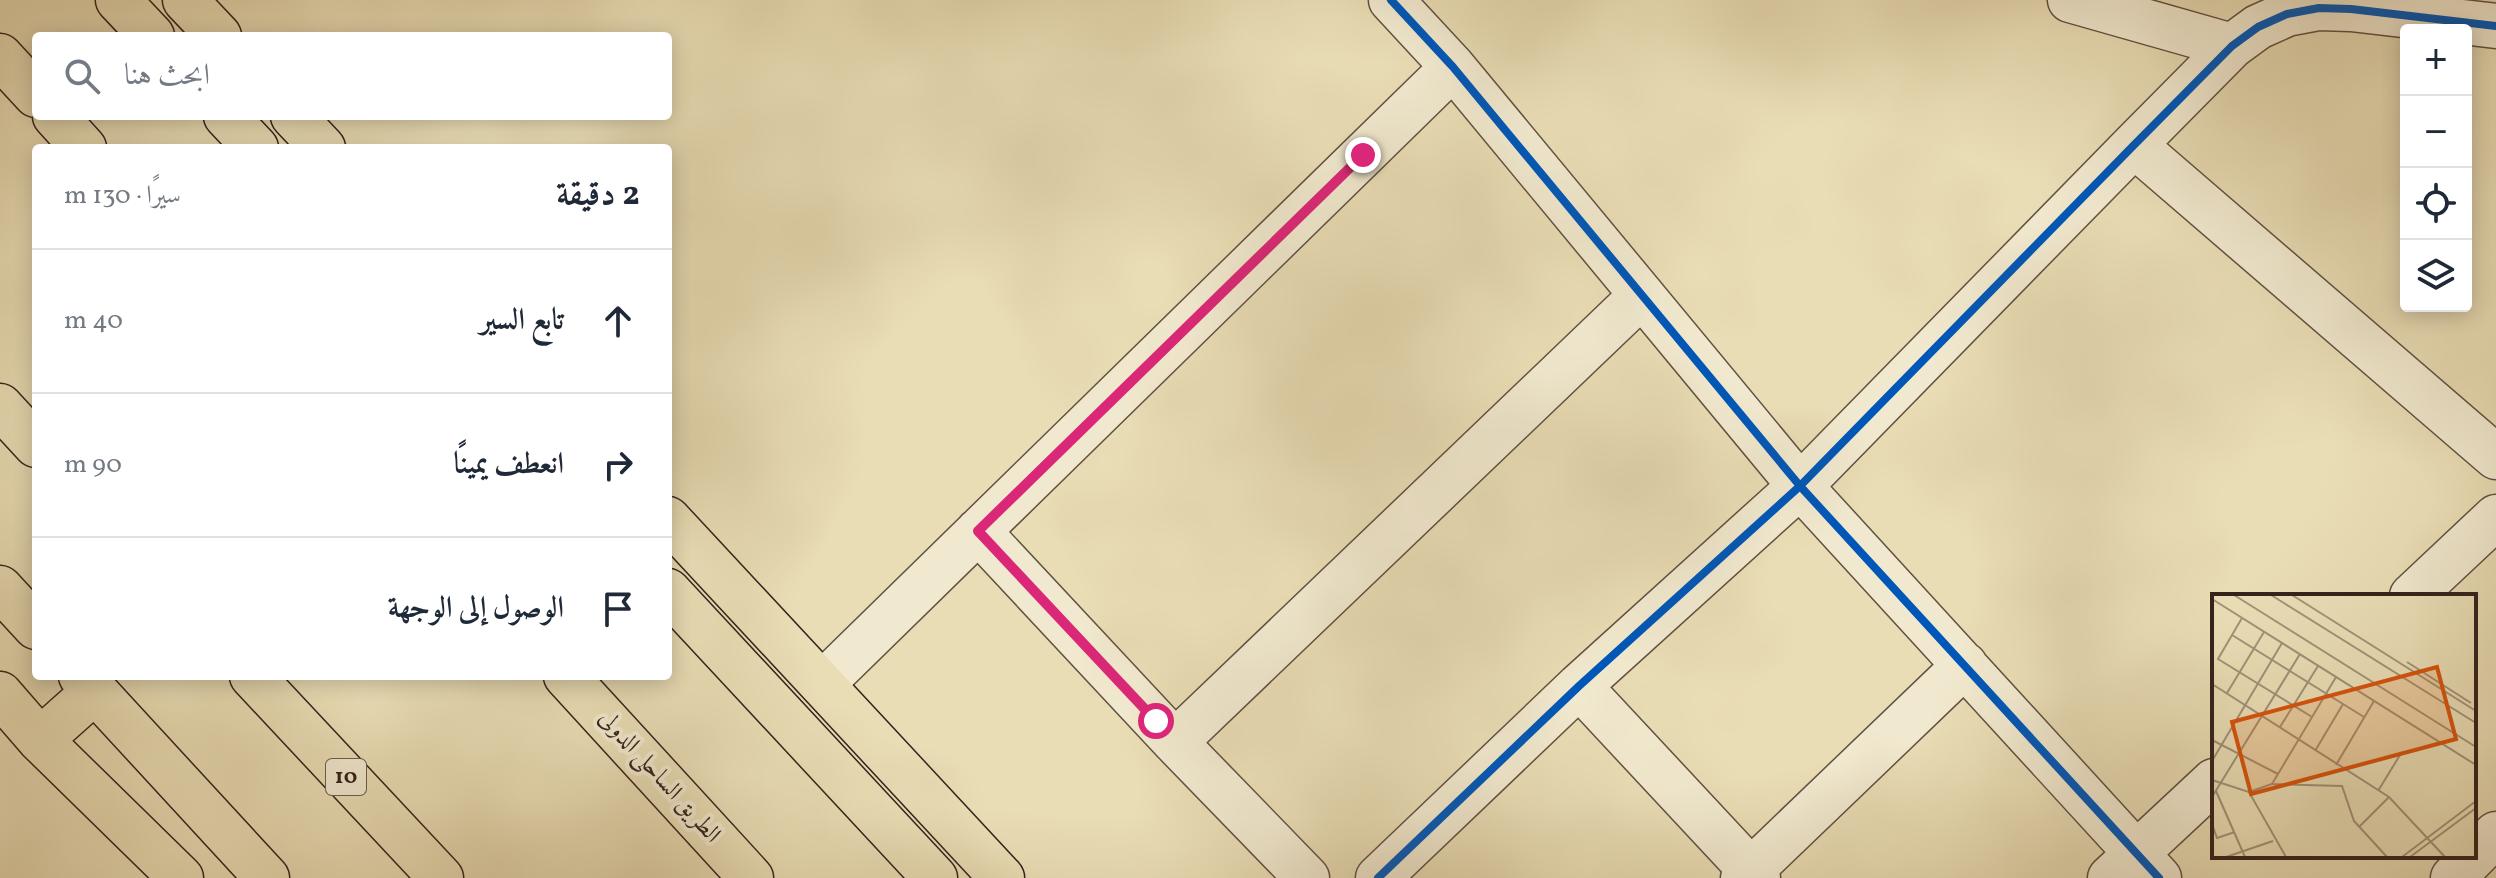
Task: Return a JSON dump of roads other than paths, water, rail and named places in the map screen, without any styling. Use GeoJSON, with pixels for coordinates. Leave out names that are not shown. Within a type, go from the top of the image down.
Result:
{"type":"FeatureCollection","features":[{"type":"Feature","properties":{"kind":"main road"},"geometry":{"type":"LineString","coordinates":[[118,0],[148,32]]}},
{"type":"Feature","properties":{"kind":"main road"},"geometry":{"type":"LineString","coordinates":[[185,0],[215,32]]}},
{"type":"Feature","properties":{"kind":"main road"},"geometry":{"type":"LineString","coordinates":[[0,56],[32,91]]}},
{"type":"Feature","properties":{"kind":"main road"},"geometry":{"type":"LineString","coordinates":[[59,120],[80,144]]}},
{"type":"Feature","properties":{"kind":"main road"},"geometry":{"type":"LineString","coordinates":[[230,120],[252,144]]}},
{"type":"Feature","properties":{"kind":"main road"},"geometry":{"type":"LineString","coordinates":[[297,120],[319,144]]}},
{"type":"Feature","properties":{"kind":"main road"},"geometry":{"type":"LineString","coordinates":[[0,406],[32,441]]}},
{"type":"Feature","properties":{"kind":"main road"},"geometry":{"type":"LineString","coordinates":[[672,523],[1002,878]]}},
{"type":"Feature","properties":{"kind":"main road"},"geometry":{"type":"LineString","coordinates":[[0,588],[32,623]]}},
{"type":"Feature","properties":{"kind":"main road"},"geometry":{"type":"LineString","coordinates":[[672,595],[935,878]]}},
{"type":"Feature","properties":{"kind":"main road","name":"10"},"geometry":{"type":"LineString","coordinates":[[256,680],[441,878]]}},
{"type":"Feature","properties":{"kind":"main road","name":"الطريق الساحلى الدولى"},"geometry":{"type":"LineString","coordinates":[[570,680],[751,878]]}},
{"type":"Feature","properties":{"kind":"main road"},"geometry":{"type":"LineString","coordinates":[[40,740],[88,684],[267,878]]}},
{"type":"Feature","properties":{"kind":"main road"},"geometry":{"type":"LineString","coordinates":[[0,694],[40,740],[181,878]]}},
{"type":"Feature","properties":{"kind":"street"},"geometry":{"type":"LineString","coordinates":[[1391,0],[1453,67],[1800,486],[1965,665],[2135,870],[2212,783]]}},
{"type":"Feature","properties":{"kind":"street"},"geometry":{"type":"LineString","coordinates":[[2070,0],[2232,46]]}},
{"type":"Feature","properties":{"kind":"street"},"geometry":{"type":"LineString","coordinates":[[1378,878],[1579,686],[1800,486],[2232,46],[2258,27],[2287,14],[2319,8],[2496,26]]}},
{"type":"Feature","properties":{"kind":"street"},"geometry":{"type":"LineString","coordinates":[[822,684],[1453,67]]}},
{"type":"Feature","properties":{"kind":"street"},"geometry":{"type":"LineString","coordinates":[[2134,145],[2496,457]]}},
{"type":"Feature","properties":{"kind":"street"},"geometry":{"type":"LineString","coordinates":[[1175,742],[1642,295]]}},
{"type":"Feature","properties":{"kind":"street"},"geometry":{"type":"LineString","coordinates":[[2414,594],[2496,517]]}},
{"type":"Feature","properties":{"kind":"street"},"geometry":{"type":"LineString","coordinates":[[978,531],[1307,878]]}},
{"type":"Feature","properties":{"kind":"street"},"geometry":{"type":"LineString","coordinates":[[1579,686],[1750,876],[1965,665]]}},
{"type":"Feature","properties":{"kind":"street"},"geometry":{"type":"LineString","coordinates":[[2476,854],[2496,834]]}},
{"type":"Feature","properties":{"kind":"street"},"geometry":{"type":"LineString","coordinates":[[2453,878],[2473,858]]}}]}
